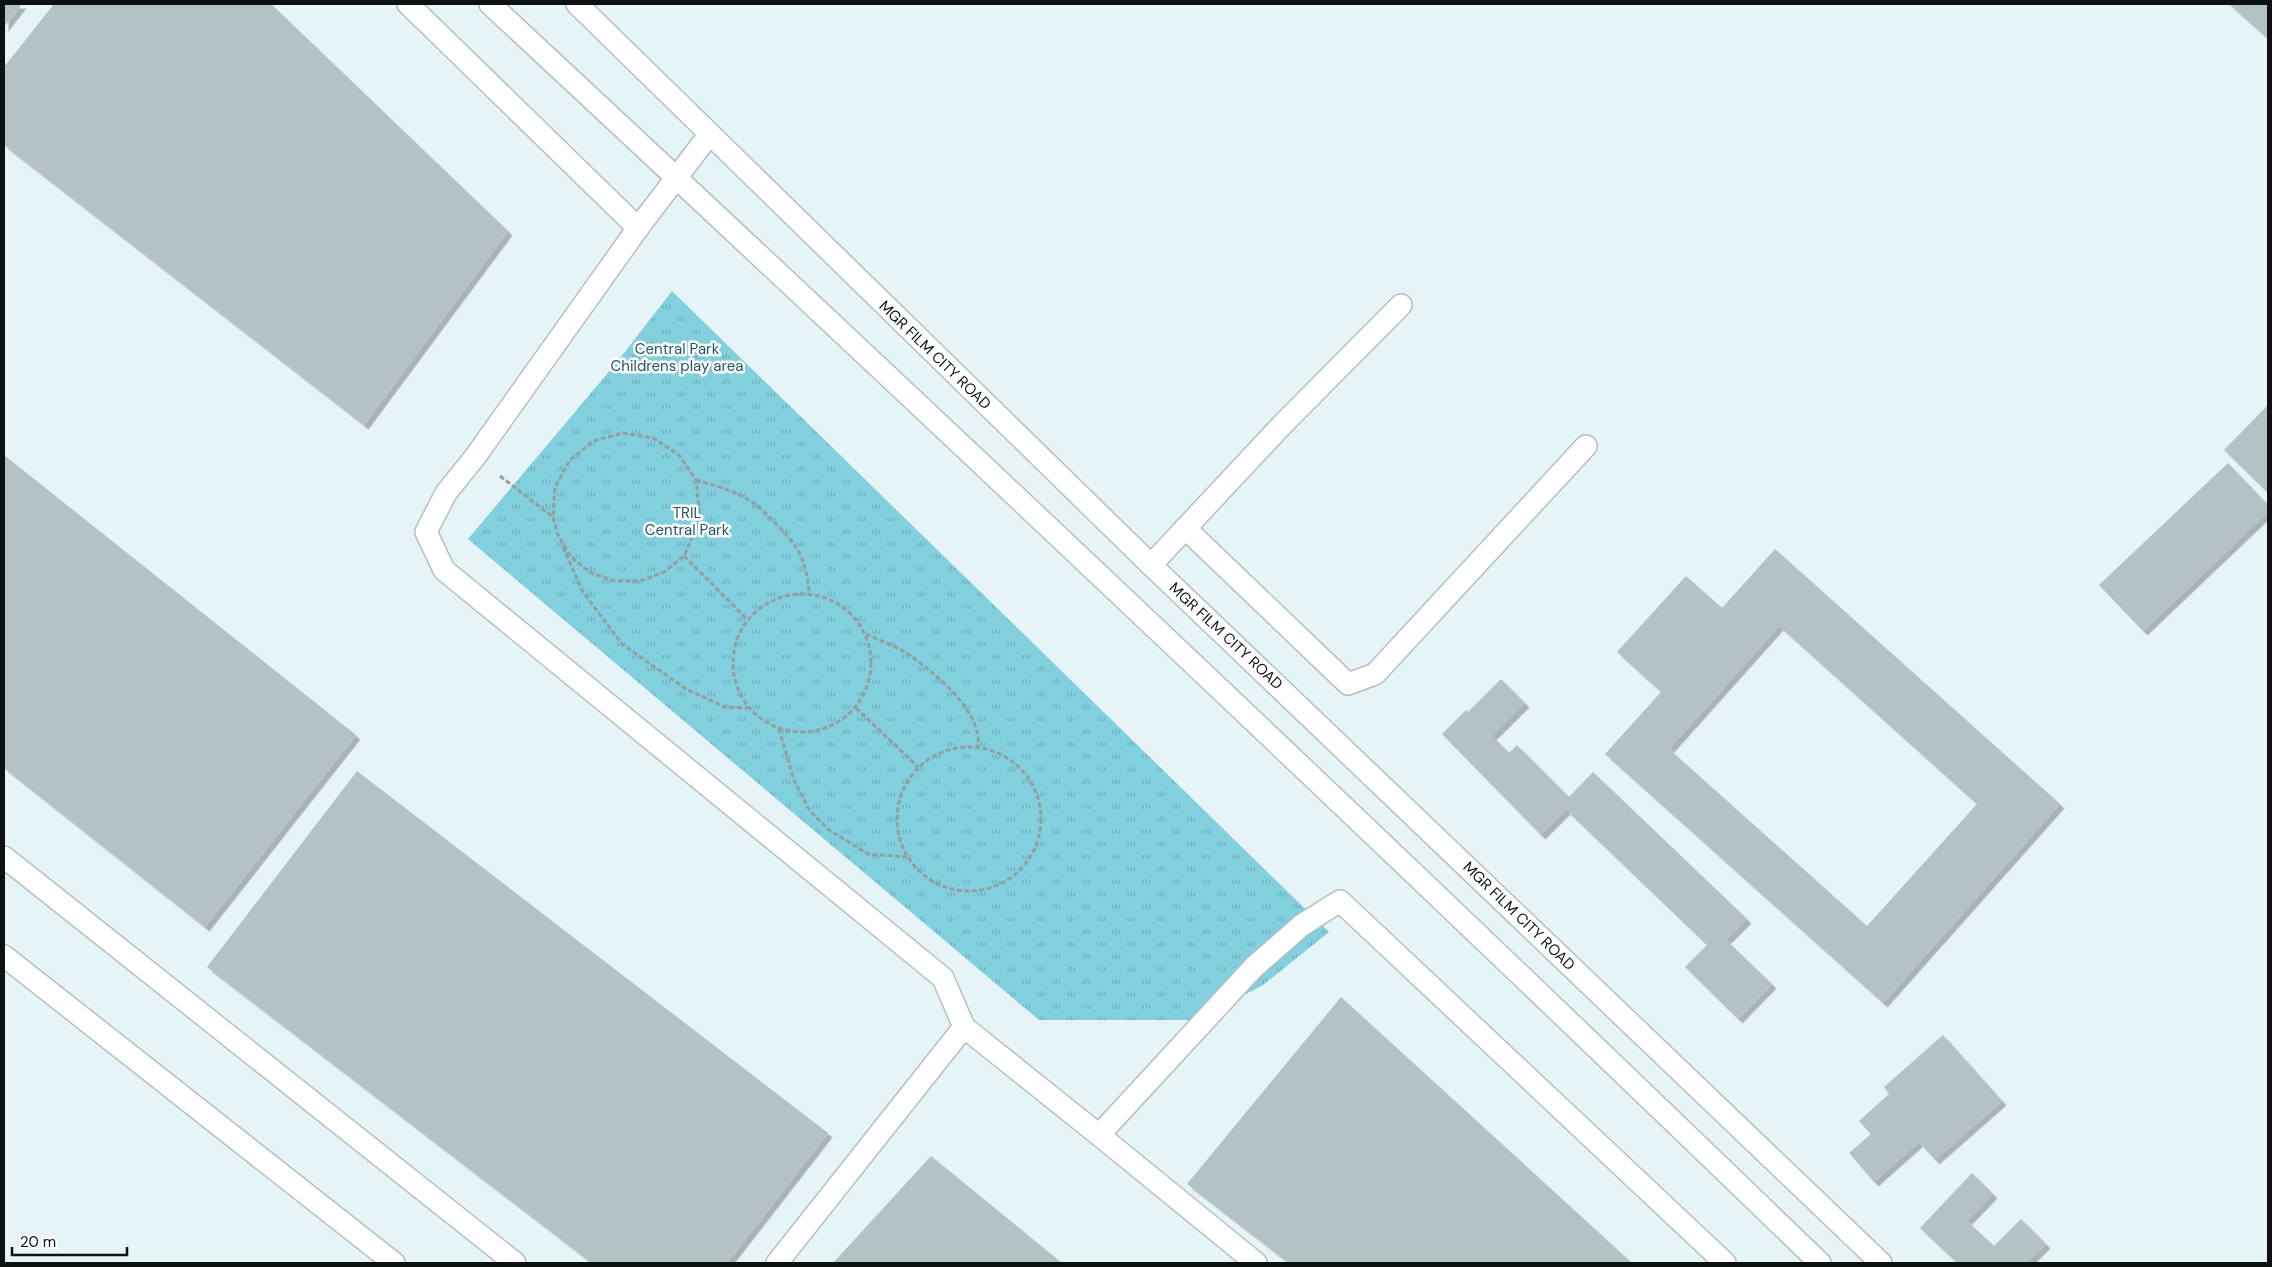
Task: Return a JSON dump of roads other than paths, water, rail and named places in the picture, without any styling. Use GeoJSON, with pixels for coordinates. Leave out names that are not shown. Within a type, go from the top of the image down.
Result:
{"type":"FeatureCollection","features":[{"type":"Feature","properties":{"kind":"lane"},"geometry":{"type":"LineString","coordinates":[[408,4],[638,228]]}},
{"type":"Feature","properties":{"kind":"lane"},"geometry":{"type":"LineString","coordinates":[[490,4],[1512,965],[1820,1263]]}},
{"type":"Feature","properties":{"kind":"lane","name":"MGR FILM CITY ROAD"},"geometry":{"type":"LineString","coordinates":[[577,4],[1151,565],[1880,1263]]}},
{"type":"Feature","properties":{"kind":"lane"},"geometry":{"type":"LineString","coordinates":[[709,135],[638,228],[475,457],[446,493],[426,532],[444,570],[943,978],[964,1027],[1256,1263]]}},
{"type":"Feature","properties":{"kind":"lane"},"geometry":{"type":"LineString","coordinates":[[1151,565],[1282,425],[1401,305]]}},
{"type":"Feature","properties":{"kind":"lane"},"geometry":{"type":"LineString","coordinates":[[1185,528],[1348,684],[1375,674],[1586,446]]}},
{"type":"Feature","properties":{"kind":"lane"},"geometry":{"type":"LineString","coordinates":[[4,857],[515,1263]]}},
{"type":"Feature","properties":{"kind":"lane"},"geometry":{"type":"LineString","coordinates":[[1099,1135],[1254,967],[1302,925],[1340,901],[1724,1263]]}},
{"type":"Feature","properties":{"kind":"lane"},"geometry":{"type":"LineString","coordinates":[[4,956],[394,1263]]}},
{"type":"Feature","properties":{"kind":"lane"},"geometry":{"type":"LineString","coordinates":[[777,1263],[964,1027]]}},
{"type":"Feature","properties":{"kind":"park label","name":"Central Park Childrens play area"},"geometry":{"type":"Point","coordinates":[677,358]}},
{"type":"Feature","properties":{"kind":"park label","name":"TRIL Central Park"},"geometry":{"type":"Point","coordinates":[687,522]}}]}
